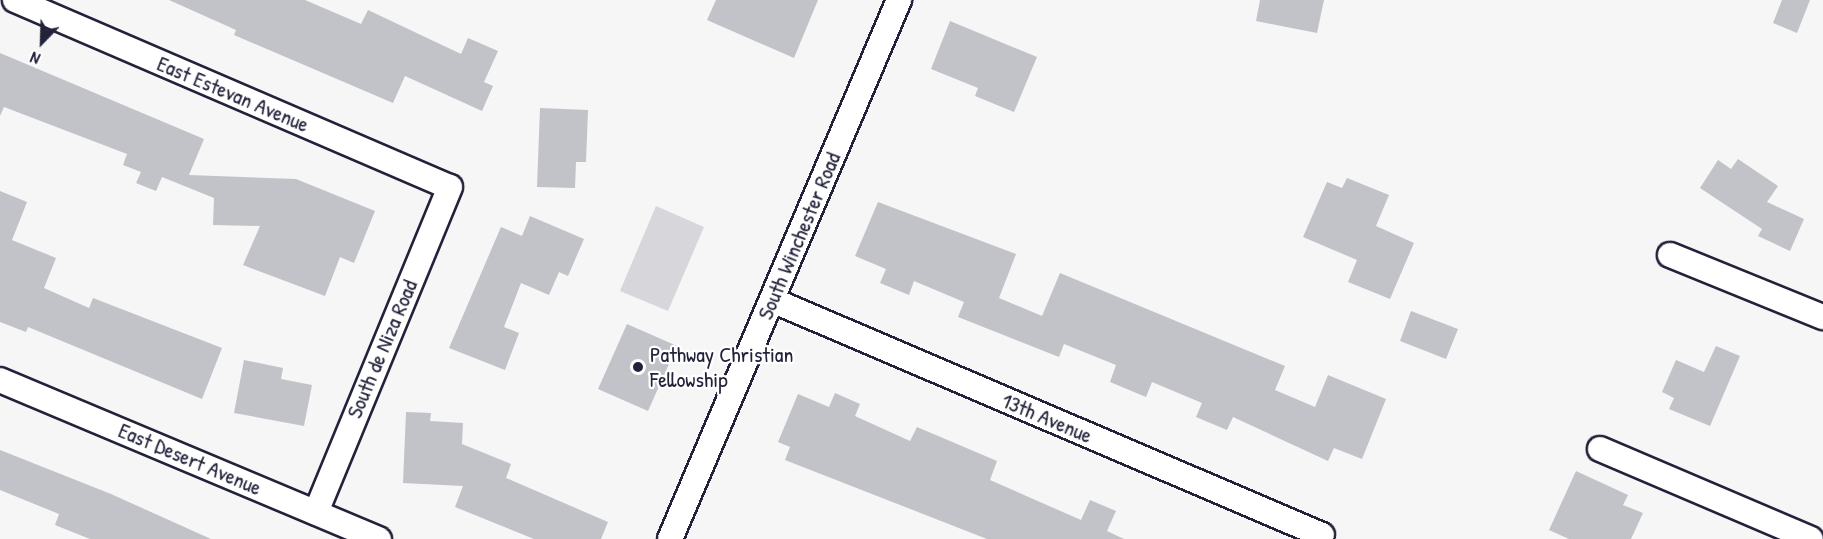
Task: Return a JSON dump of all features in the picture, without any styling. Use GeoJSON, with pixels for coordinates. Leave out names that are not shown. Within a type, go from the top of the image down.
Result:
{"type":"FeatureCollection","features":[{"type":"Feature","properties":{"kind":"street","name":"East Estevan Avenue"},"geometry":{"type":"LineString","coordinates":[[15,0],[450,187]]}},
{"type":"Feature","properties":{"kind":"street","name":"South Winchester Road"},"geometry":{"type":"LineString","coordinates":[[670,539],[899,0]]}},
{"type":"Feature","properties":{"kind":"street","name":"South de Niza Road"},"geometry":{"type":"LineString","coordinates":[[316,512],[450,187]]}},
{"type":"Feature","properties":{"kind":"street"},"geometry":{"type":"LineString","coordinates":[[1670,255],[1823,317]]}},
{"type":"Feature","properties":{"kind":"street","name":"13th Avenue"},"geometry":{"type":"LineString","coordinates":[[772,300],[1322,535]]}},
{"type":"Feature","properties":{"kind":"street","name":"East Desert Avenue"},"geometry":{"type":"LineString","coordinates":[[0,380],[380,539]]}},
{"type":"Feature","properties":{"kind":"street"},"geometry":{"type":"LineString","coordinates":[[1600,449],[1811,539]]}},
{"type":"Feature","properties":{"kind":"shaded area"},"geometry":{"type":"Polygon","coordinates":[[[656,206],[704,227],[668,311],[620,291],[656,206]]]}},
{"type":"Feature","properties":{"kind":"building"},"geometry":{"type":"Polygon","coordinates":[[[169,0],[305,0],[361,24],[368,10],[461,54],[468,38],[498,51],[484,82],[493,86],[482,111],[405,76],[393,103],[234,35],[236,30],[169,0]]]}},
{"type":"Feature","properties":{"kind":"building"},"geometry":{"type":"Polygon","coordinates":[[[716,0],[818,0],[794,58],[707,20],[716,0]]]}},
{"type":"Feature","properties":{"kind":"building"},"geometry":{"type":"Polygon","coordinates":[[[1260,0],[1324,0],[1317,33],[1256,21],[1260,0]]]}},
{"type":"Feature","properties":{"kind":"building"},"geometry":{"type":"Polygon","coordinates":[[[1782,0],[1810,0],[1797,33],[1773,23],[1782,0]]]}},
{"type":"Feature","properties":{"kind":"building"},"geometry":{"type":"Polygon","coordinates":[[[950,21],[1037,57],[1014,112],[975,96],[978,88],[931,69],[950,21]]]}},
{"type":"Feature","properties":{"kind":"building"},"geometry":{"type":"Polygon","coordinates":[[[0,53],[204,139],[189,175],[296,179],[375,211],[354,263],[340,257],[325,296],[243,265],[260,226],[213,225],[214,198],[162,177],[156,191],[136,183],[141,172],[123,165],[127,154],[4,107],[0,116],[0,53]]]}},
{"type":"Feature","properties":{"kind":"building"},"geometry":{"type":"Polygon","coordinates":[[[540,108],[588,110],[586,162],[576,162],[575,188],[537,187],[540,108]]]}},
{"type":"Feature","properties":{"kind":"building"},"geometry":{"type":"Polygon","coordinates":[[[1738,159],[1778,186],[1767,202],[1804,219],[1790,251],[1758,236],[1762,229],[1700,188],[1718,160],[1731,169],[1738,159]]]}},
{"type":"Feature","properties":{"kind":"building"},"geometry":{"type":"Polygon","coordinates":[[[1347,178],[1389,195],[1376,226],[1414,243],[1390,299],[1348,282],[1357,260],[1303,237],[1327,182],[1342,188],[1347,178]]]}},
{"type":"Feature","properties":{"kind":"building"},"geometry":{"type":"Polygon","coordinates":[[[0,191],[27,202],[12,240],[56,258],[44,288],[89,308],[93,298],[222,348],[202,399],[28,327],[26,332],[0,322],[0,191]]]}},
{"type":"Feature","properties":{"kind":"building"},"geometry":{"type":"Polygon","coordinates":[[[878,202],[1016,254],[999,298],[1042,316],[1060,273],[1285,366],[1275,390],[1315,407],[1328,375],[1386,399],[1362,459],[1334,448],[1328,461],[1233,417],[1227,430],[1196,417],[1202,403],[1152,382],[1146,397],[1110,382],[1116,365],[1064,344],[1059,357],[958,317],[964,302],[914,281],[909,295],[880,283],[886,269],[855,256],[878,202]]]}},
{"type":"Feature","properties":{"kind":"building"},"geometry":{"type":"Polygon","coordinates":[[[530,216],[584,239],[568,276],[559,272],[549,295],[521,283],[504,327],[519,333],[505,370],[449,348],[501,227],[522,236],[530,216]]]}},
{"type":"Feature","properties":{"kind":"building"},"geometry":{"type":"Polygon","coordinates":[[[1411,311],[1458,329],[1446,359],[1400,341],[1411,311]]]}},
{"type":"Feature","properties":{"kind":"building","name":"Pathway Christian Fellowship"},"geometry":{"type":"Polygon","coordinates":[[[627,324],[677,346],[648,411],[598,389],[627,324]]]}},
{"type":"Feature","properties":{"kind":"building"},"geometry":{"type":"Polygon","coordinates":[[[1716,346],[1740,356],[1710,426],[1669,409],[1674,398],[1662,392],[1676,360],[1704,372],[1716,346]]]}},
{"type":"Feature","properties":{"kind":"building"},"geometry":{"type":"Polygon","coordinates":[[[244,360],[283,368],[281,379],[312,385],[304,426],[234,413],[244,360]]]}},
{"type":"Feature","properties":{"kind":"building"},"geometry":{"type":"Polygon","coordinates":[[[835,393],[860,404],[855,416],[910,441],[917,427],[997,461],[990,480],[1081,520],[1090,500],[1116,511],[1107,531],[1124,539],[987,539],[785,460],[790,447],[778,442],[798,394],[829,407],[835,393]]]}},
{"type":"Feature","properties":{"kind":"building"},"geometry":{"type":"Polygon","coordinates":[[[406,412],[431,413],[430,421],[463,423],[462,444],[511,464],[506,478],[608,522],[601,539],[534,539],[455,507],[463,486],[403,483],[406,412]]]}},
{"type":"Feature","properties":{"kind":"building"},"geometry":{"type":"Polygon","coordinates":[[[0,450],[111,494],[211,539],[90,539],[55,525],[59,514],[0,490],[0,450]]]}},
{"type":"Feature","properties":{"kind":"building"},"geometry":{"type":"Polygon","coordinates":[[[1576,471],[1628,495],[1623,505],[1643,513],[1631,539],[1569,539],[1549,530],[1576,471]]]}},
{"type":"Feature","properties":{"kind":"place","name":"Pathway Christian Fellowship"},"geometry":{"type":"Point","coordinates":[638,367]}}]}
